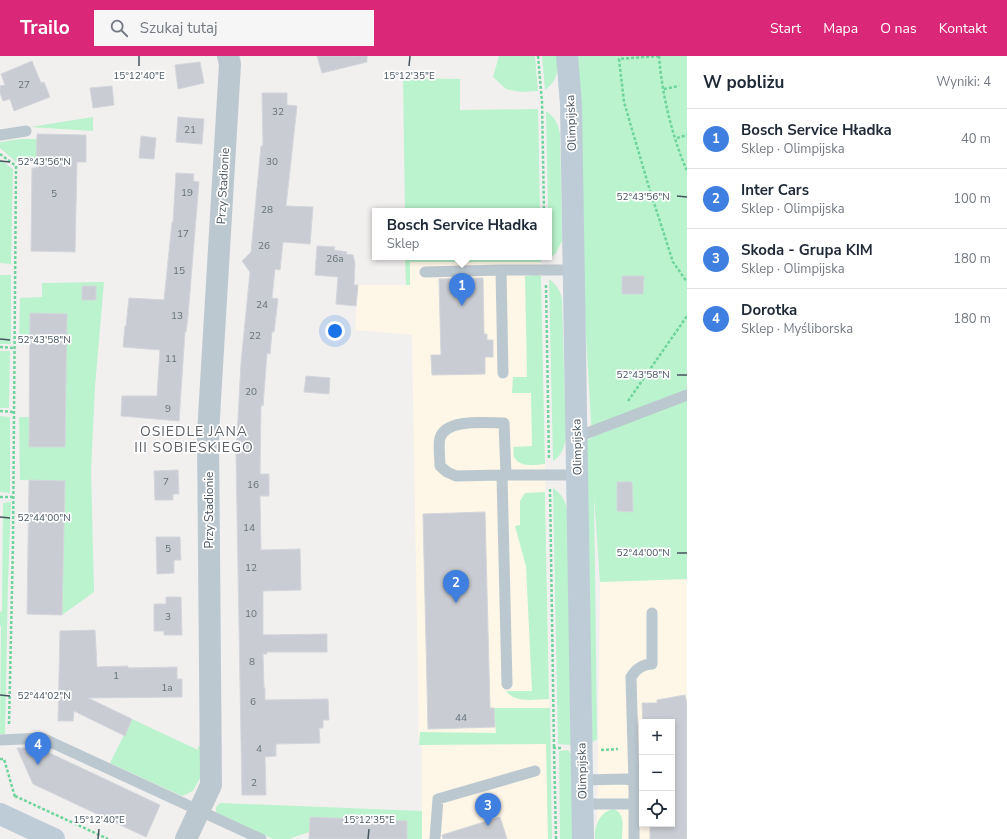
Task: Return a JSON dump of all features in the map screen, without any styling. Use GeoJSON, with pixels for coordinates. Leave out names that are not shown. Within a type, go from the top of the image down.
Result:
{"type":"FeatureCollection","features":[{"type":"Feature","properties":{"kind":"street","name":"Przy Stadionie"},"geometry":{"type":"LineString","coordinates":[[186,839],[211,785],[208,434],[230,64],[228,56]]}},
{"type":"Feature","properties":{"kind":"street","name":"Olimpijska"},"geometry":{"type":"LineString","coordinates":[[567,56],[571,104],[578,475],[581,750],[592,780],[582,804],[583,839]]}},
{"type":"Feature","properties":{"kind":"street"},"geometry":{"type":"LineString","coordinates":[[0,814],[54,839]]}},
{"type":"Feature","properties":{"kind":"lane"},"geometry":{"type":"LineString","coordinates":[[0,135],[26,132]]}},
{"type":"Feature","properties":{"kind":"lane"},"geometry":{"type":"LineString","coordinates":[[501,270],[502,373]]}},
{"type":"Feature","properties":{"kind":"lane"},"geometry":{"type":"LineString","coordinates":[[425,272],[574,270]]}},
{"type":"Feature","properties":{"kind":"lane"},"geometry":{"type":"LineString","coordinates":[[577,437],[687,395]]}},
{"type":"Feature","properties":{"kind":"lane"},"geometry":{"type":"LineString","coordinates":[[507,684],[504,475],[504,423],[457,424],[446,429],[440,438],[440,466],[446,472],[456,476],[504,475],[578,475]]}},
{"type":"Feature","properties":{"kind":"lane"},"geometry":{"type":"LineString","coordinates":[[634,839],[631,678],[634,672],[640,667],[646,664],[652,664],[652,613]]}},
{"type":"Feature","properties":{"kind":"lane"},"geometry":{"type":"LineString","coordinates":[[4,741],[42,738],[261,839]]}},
{"type":"Feature","properties":{"kind":"lane"},"geometry":{"type":"LineString","coordinates":[[435,839],[438,799],[535,771]]}},
{"type":"Feature","properties":{"kind":"lane"},"geometry":{"type":"LineString","coordinates":[[592,780],[626,780],[634,782]]}},
{"type":"Feature","properties":{"kind":"lane"},"geometry":{"type":"LineString","coordinates":[[582,804],[634,804]]}},
{"type":"Feature","properties":{"kind":"path"},"geometry":{"type":"LineString","coordinates":[[538,56],[542,102],[544,208]]}},
{"type":"Feature","properties":{"kind":"path"},"geometry":{"type":"LineString","coordinates":[[687,171],[677,138],[671,125],[659,56],[619,57],[624,102],[648,184],[673,262],[687,282]]}},
{"type":"Feature","properties":{"kind":"path"},"geometry":{"type":"LineString","coordinates":[[664,89],[678,86]]}},
{"type":"Feature","properties":{"kind":"path"},"geometry":{"type":"LineString","coordinates":[[677,138],[687,135]]}},
{"type":"Feature","properties":{"kind":"path"},"geometry":{"type":"LineString","coordinates":[[0,154],[16,166],[13,497],[4,759]]}},
{"type":"Feature","properties":{"kind":"path"},"geometry":{"type":"LineString","coordinates":[[546,270],[556,839]]}},
{"type":"Feature","properties":{"kind":"path"},"geometry":{"type":"LineString","coordinates":[[613,424],[687,316]]}},
{"type":"Feature","properties":{"kind":"path"},"geometry":{"type":"LineString","coordinates":[[0,348],[14,348]]}},
{"type":"Feature","properties":{"kind":"path"},"geometry":{"type":"LineString","coordinates":[[0,411],[14,412]]}},
{"type":"Feature","properties":{"kind":"path"},"geometry":{"type":"LineString","coordinates":[[0,497],[13,497]]}},
{"type":"Feature","properties":{"kind":"path"},"geometry":{"type":"LineString","coordinates":[[554,748],[571,747],[581,750]]}},
{"type":"Feature","properties":{"kind":"path"},"geometry":{"type":"LineString","coordinates":[[592,780],[600,750],[633,747]]}},
{"type":"Feature","properties":{"kind":"path"},"geometry":{"type":"LineString","coordinates":[[15,796],[108,839]]}},
{"type":"Feature","properties":{"kind":"shaded area"},"geometry":{"type":"Polygon","coordinates":[[[409,262],[541,262],[552,839],[422,839],[422,746],[419,745],[412,335],[355,330],[358,285],[410,285],[409,262]]]}},
{"type":"Feature","properties":{"kind":"shaded area"},"geometry":{"type":"Polygon","coordinates":[[[687,579],[687,839],[597,839],[600,582],[687,579]]]}},
{"type":"Feature","properties":{"kind":"green space"},"geometry":{"type":"Polygon","coordinates":[[[499,56],[535,56],[538,91],[521,92],[506,89],[493,77],[499,56]]]}},
{"type":"Feature","properties":{"kind":"green space"},"geometry":{"type":"Polygon","coordinates":[[[542,56],[557,56],[555,79],[545,90],[542,56]]]}},
{"type":"Feature","properties":{"kind":"green space"},"geometry":{"type":"Polygon","coordinates":[[[578,56],[687,56],[687,579],[600,582],[594,495],[597,739],[592,742],[586,440],[592,438],[584,302],[578,56]]]}},
{"type":"Feature","properties":{"kind":"green space"},"geometry":{"type":"Polygon","coordinates":[[[403,78],[460,79],[460,110],[538,109],[540,208],[405,208],[403,78]]]}},
{"type":"Feature","properties":{"kind":"green space"},"geometry":{"type":"Polygon","coordinates":[[[546,111],[556,122],[560,135],[562,241],[556,253],[552,256],[552,208],[548,208],[546,111]]]}},
{"type":"Feature","properties":{"kind":"green space"},"geometry":{"type":"Polygon","coordinates":[[[93,117],[93,131],[30,127],[93,117]]]}},
{"type":"Feature","properties":{"kind":"green space"},"geometry":{"type":"Polygon","coordinates":[[[21,139],[37,139],[36,162],[16,162],[0,148],[0,142],[21,139]]]}},
{"type":"Feature","properties":{"kind":"green space"},"geometry":{"type":"Polygon","coordinates":[[[0,159],[13,169],[11,264],[0,263],[0,159]]]}},
{"type":"Feature","properties":{"kind":"green space"},"geometry":{"type":"Polygon","coordinates":[[[405,260],[541,260],[541,262],[410,262],[410,285],[406,285],[405,260]]]}},
{"type":"Feature","properties":{"kind":"green space"},"geometry":{"type":"Polygon","coordinates":[[[0,275],[11,275],[11,344],[0,344],[0,275]]]}},
{"type":"Feature","properties":{"kind":"green space"},"geometry":{"type":"Polygon","coordinates":[[[525,276],[541,276],[545,464],[528,465],[520,463],[514,457],[513,447],[532,446],[531,393],[512,393],[513,377],[527,377],[525,276]]]}},
{"type":"Feature","properties":{"kind":"green space"},"geometry":{"type":"Polygon","coordinates":[[[549,279],[558,288],[562,299],[566,437],[561,454],[553,461],[549,279]]]}},
{"type":"Feature","properties":{"kind":"green space"},"geometry":{"type":"Polygon","coordinates":[[[104,282],[95,386],[91,471],[94,592],[62,615],[65,481],[20,480],[19,417],[29,417],[29,447],[65,447],[67,314],[31,313],[30,344],[19,345],[20,298],[42,297],[42,283],[104,282]]]}},
{"type":"Feature","properties":{"kind":"green space"},"geometry":{"type":"Polygon","coordinates":[[[0,351],[10,351],[9,408],[0,408],[0,351]]]}},
{"type":"Feature","properties":{"kind":"green space"},"geometry":{"type":"Polygon","coordinates":[[[0,416],[10,417],[10,493],[0,492],[0,416]]]}},
{"type":"Feature","properties":{"kind":"green space"},"geometry":{"type":"Polygon","coordinates":[[[553,488],[564,499],[568,514],[572,745],[558,744],[553,488]]]}},
{"type":"Feature","properties":{"kind":"green space"},"geometry":{"type":"Polygon","coordinates":[[[545,492],[549,699],[526,700],[515,698],[506,691],[532,691],[526,566],[515,526],[520,525],[520,501],[525,493],[545,492]]]}},
{"type":"Feature","properties":{"kind":"green space"},"geometry":{"type":"Polygon","coordinates":[[[11,502],[5,734],[0,734],[0,612],[2,611],[3,503],[11,502]]]}},
{"type":"Feature","properties":{"kind":"green space"},"geometry":{"type":"Polygon","coordinates":[[[494,708],[550,708],[552,839],[548,839],[546,744],[419,745],[420,732],[496,733],[494,708]]]}},
{"type":"Feature","properties":{"kind":"green space"},"geometry":{"type":"Polygon","coordinates":[[[132,719],[198,750],[198,746],[203,748],[200,778],[193,791],[182,796],[110,763],[132,719]]]}},
{"type":"Feature","properties":{"kind":"green space"},"geometry":{"type":"Polygon","coordinates":[[[568,750],[571,754],[573,839],[560,839],[559,751],[568,750]]]}},
{"type":"Feature","properties":{"kind":"green space"},"geometry":{"type":"Polygon","coordinates":[[[220,803],[422,811],[422,839],[407,839],[407,821],[310,817],[309,832],[289,839],[273,839],[217,813],[216,807],[220,803]]]}},
{"type":"Feature","properties":{"kind":"green space"},"geometry":{"type":"Polygon","coordinates":[[[614,809],[622,818],[622,839],[595,839],[599,820],[609,810],[614,809]]]}},
{"type":"Feature","properties":{"kind":"building"},"geometry":{"type":"Polygon","coordinates":[[[317,56],[367,56],[367,62],[322,73],[317,56]]]}},
{"type":"Feature","properties":{"kind":"building"},"geometry":{"type":"Polygon","coordinates":[[[32,61],[41,83],[44,82],[50,97],[14,111],[10,99],[3,101],[0,93],[0,86],[5,85],[1,74],[32,61]]]}},
{"type":"Feature","properties":{"kind":"building"},"geometry":{"type":"Polygon","coordinates":[[[200,62],[204,83],[178,89],[175,65],[200,62]]]}},
{"type":"Feature","properties":{"kind":"building"},"geometry":{"type":"Polygon","coordinates":[[[112,86],[114,105],[93,108],[90,88],[112,86]]]}},
{"type":"Feature","properties":{"kind":"building"},"geometry":{"type":"Polygon","coordinates":[[[262,93],[287,93],[287,105],[297,106],[286,206],[313,207],[310,244],[283,242],[280,270],[275,269],[272,298],[278,299],[270,354],[267,353],[263,406],[261,405],[260,474],[269,474],[269,496],[260,496],[261,550],[300,549],[301,590],[263,591],[263,635],[327,634],[327,652],[267,652],[267,654],[263,654],[265,700],[328,699],[329,720],[323,720],[323,728],[319,728],[320,743],[276,744],[276,756],[265,757],[266,795],[242,795],[236,455],[241,363],[250,272],[242,261],[251,252],[261,146],[263,146],[262,93]]]}},
{"type":"Feature","properties":{"kind":"building"},"geometry":{"type":"Polygon","coordinates":[[[178,117],[204,119],[202,144],[176,142],[178,117]]]}},
{"type":"Feature","properties":{"kind":"building"},"geometry":{"type":"Polygon","coordinates":[[[37,134],[86,135],[86,162],[77,162],[75,252],[31,251],[32,168],[36,168],[37,134]]]}},
{"type":"Feature","properties":{"kind":"building"},"geometry":{"type":"Polygon","coordinates":[[[141,136],[156,138],[154,159],[139,158],[141,136]]]}},
{"type":"Feature","properties":{"kind":"building"},"geometry":{"type":"Polygon","coordinates":[[[176,173],[194,174],[193,181],[199,182],[188,316],[185,332],[179,421],[121,416],[122,396],[157,396],[160,350],[123,347],[129,298],[164,300],[173,222],[176,173]]]}},
{"type":"Feature","properties":{"kind":"building"},"geometry":{"type":"Polygon","coordinates":[[[317,246],[335,247],[334,250],[347,252],[346,254],[353,255],[355,263],[354,285],[358,285],[356,306],[336,304],[338,277],[315,275],[317,246]]]}},
{"type":"Feature","properties":{"kind":"building"},"geometry":{"type":"Polygon","coordinates":[[[622,276],[644,276],[643,294],[622,294],[622,276]]]}},
{"type":"Feature","properties":{"kind":"building"},"geometry":{"type":"Polygon","coordinates":[[[483,278],[484,334],[487,334],[487,340],[493,340],[493,357],[485,357],[485,374],[432,375],[431,355],[441,355],[439,279],[483,278]]]}},
{"type":"Feature","properties":{"kind":"building"},"geometry":{"type":"Polygon","coordinates":[[[82,286],[96,286],[96,300],[82,300],[82,286]]]}},
{"type":"Feature","properties":{"kind":"building"},"geometry":{"type":"Polygon","coordinates":[[[30,313],[67,314],[65,447],[29,447],[30,313]]]}},
{"type":"Feature","properties":{"kind":"building"},"geometry":{"type":"Polygon","coordinates":[[[306,376],[330,378],[329,394],[304,392],[306,376]]]}},
{"type":"Feature","properties":{"kind":"building"},"geometry":{"type":"Polygon","coordinates":[[[178,470],[179,494],[173,494],[173,500],[155,500],[154,471],[178,470]]]}},
{"type":"Feature","properties":{"kind":"building"},"geometry":{"type":"Polygon","coordinates":[[[29,480],[65,481],[62,615],[27,614],[29,480]]]}},
{"type":"Feature","properties":{"kind":"building"},"geometry":{"type":"Polygon","coordinates":[[[617,482],[632,482],[633,512],[617,511],[617,482]]]}},
{"type":"Feature","properties":{"kind":"building"},"geometry":{"type":"Polygon","coordinates":[[[485,512],[490,708],[494,708],[495,727],[428,729],[423,514],[485,512]]]}},
{"type":"Feature","properties":{"kind":"building"},"geometry":{"type":"Polygon","coordinates":[[[156,537],[180,537],[181,560],[174,560],[174,573],[157,574],[156,537]]]}},
{"type":"Feature","properties":{"kind":"building"},"geometry":{"type":"Polygon","coordinates":[[[166,597],[181,597],[182,635],[164,635],[164,631],[154,631],[154,604],[166,604],[166,597]]]}},
{"type":"Feature","properties":{"kind":"building"},"geometry":{"type":"Polygon","coordinates":[[[95,630],[97,667],[177,667],[177,679],[182,679],[182,697],[88,698],[132,719],[125,736],[74,711],[73,721],[58,721],[60,631],[95,630]]]}},
{"type":"Feature","properties":{"kind":"building"},"geometry":{"type":"Polygon","coordinates":[[[685,695],[687,703],[687,839],[650,839],[650,827],[675,827],[675,719],[643,719],[642,703],[657,703],[657,700],[685,695]]]}},
{"type":"Feature","properties":{"kind":"building"},"geometry":{"type":"Polygon","coordinates":[[[17,748],[39,748],[160,805],[146,837],[33,784],[17,748]]]}},
{"type":"Feature","properties":{"kind":"building"},"geometry":{"type":"Polygon","coordinates":[[[310,817],[407,821],[407,839],[309,839],[310,817]]]}},
{"type":"Feature","properties":{"kind":"building"},"geometry":{"type":"Polygon","coordinates":[[[500,817],[507,839],[443,839],[442,835],[500,817]]]}},
{"type":"Feature","properties":{"kind":"place","name":"Bosch Service Hładka"},"geometry":{"type":"Point","coordinates":[462,306]}},
{"type":"Feature","properties":{"kind":"place","name":"Inter Cars"},"geometry":{"type":"Point","coordinates":[456,603]}},
{"type":"Feature","properties":{"kind":"place","name":"Dorotka"},"geometry":{"type":"Point","coordinates":[38,765]}},
{"type":"Feature","properties":{"kind":"place","name":"Skoda - Grupa KIM"},"geometry":{"type":"Point","coordinates":[488,826]}},
{"type":"Feature","properties":{"kind":"district","name":"OSIEDLE JANA III SOBIESKIEGO"},"geometry":{"type":"Point","coordinates":[194,440]}}]}
